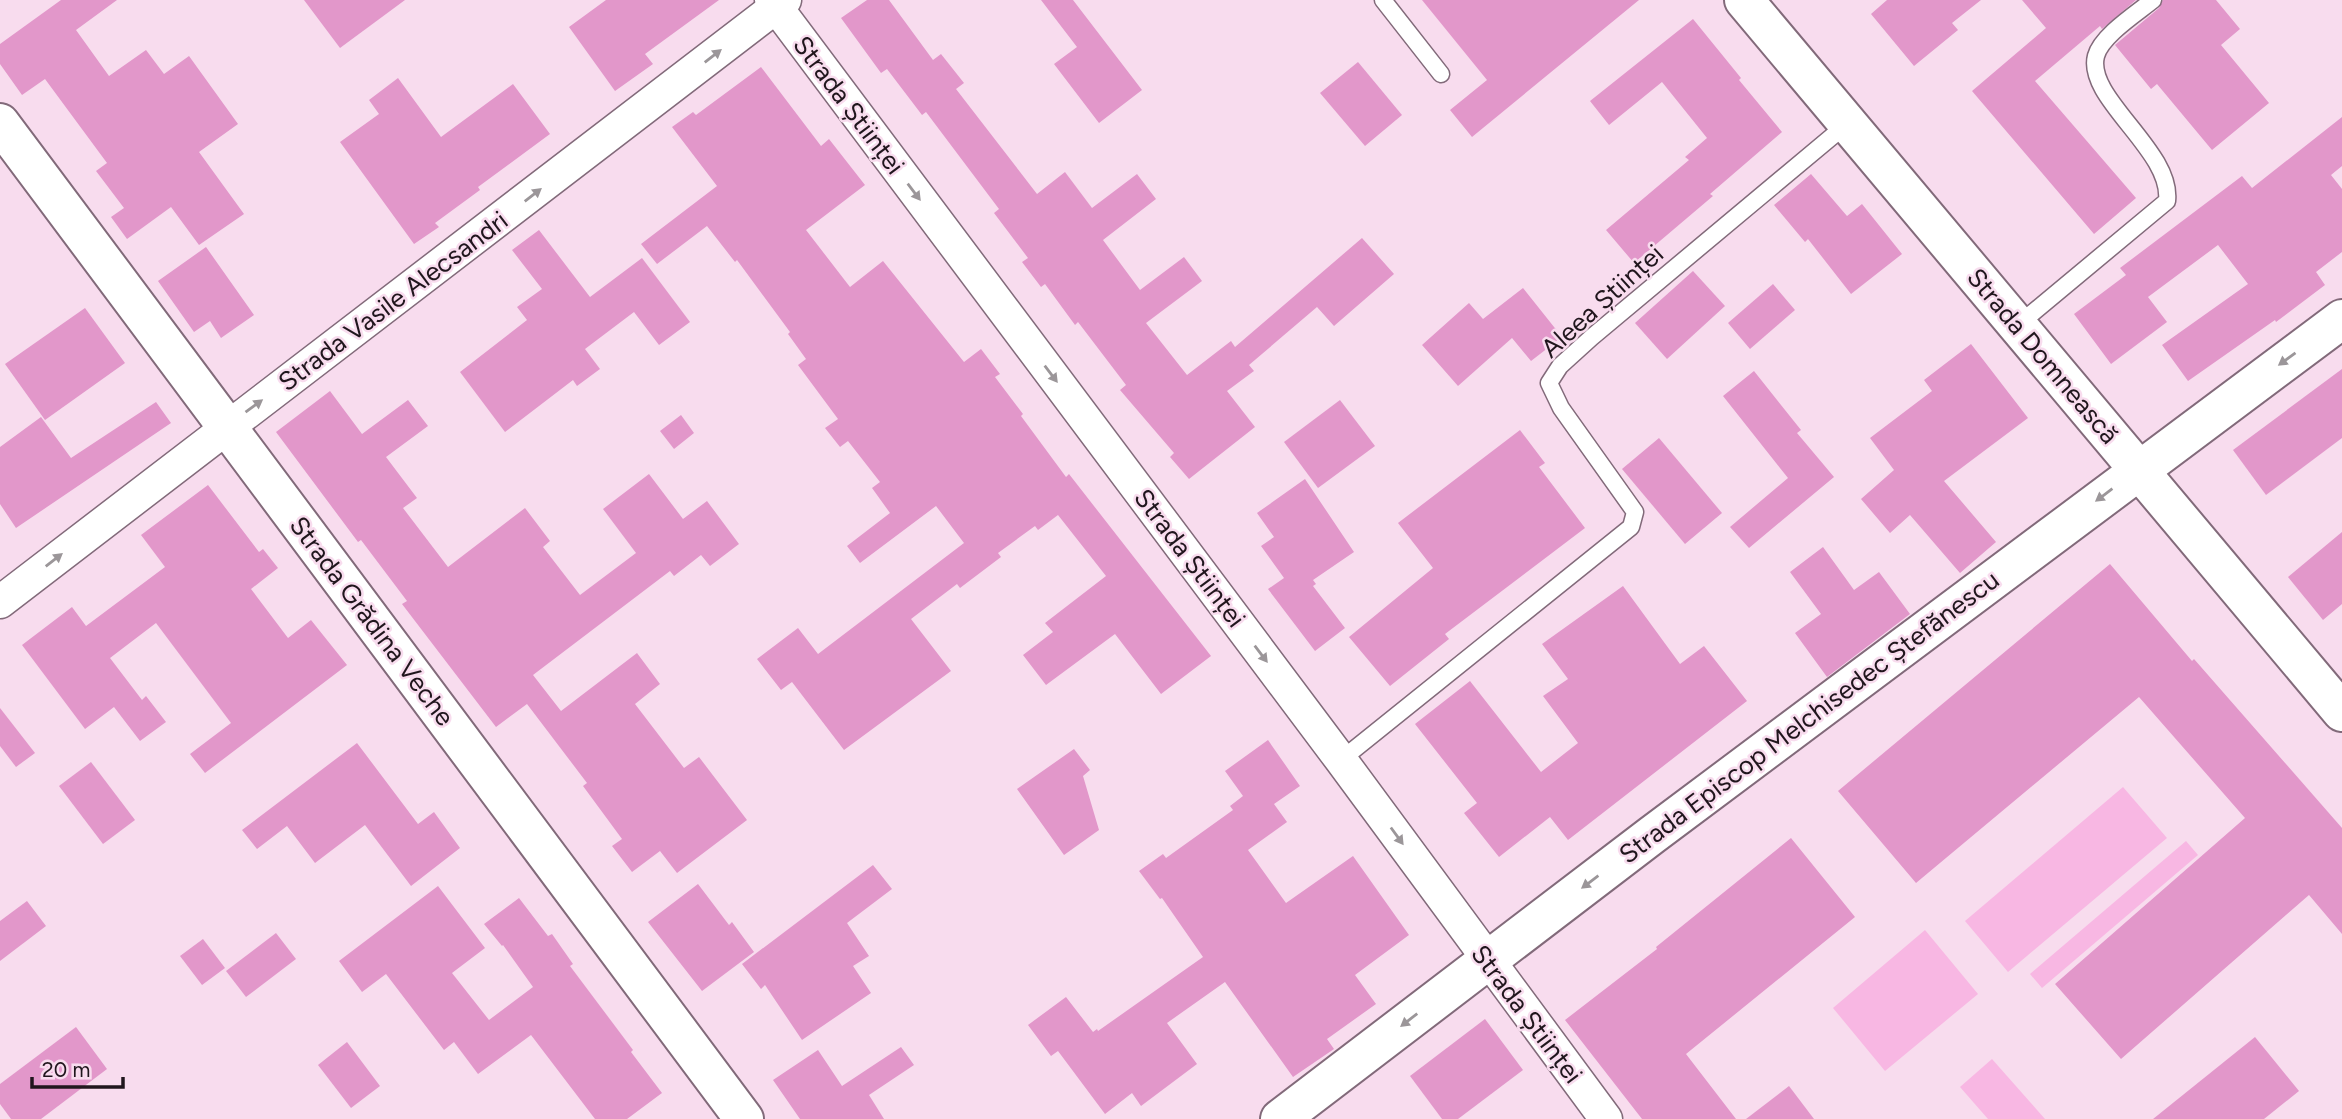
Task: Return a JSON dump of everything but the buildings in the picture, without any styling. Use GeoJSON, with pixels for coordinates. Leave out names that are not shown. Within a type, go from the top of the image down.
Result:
{"type":"FeatureCollection","features":[{"type":"Feature","properties":{"kind":"street","name":"Strada Domnească"},"geometry":{"type":"LineString","coordinates":[[1744,0],[2342,712]]}},
{"type":"Feature","properties":{"kind":"street","name":"Strada Vasile Alecsandri"},"geometry":{"type":"LineString","coordinates":[[0,602],[226,426],[338,345],[777,2]]}},
{"type":"Feature","properties":{"kind":"street","name":"Strada Științei"},"geometry":{"type":"LineString","coordinates":[[777,2],[1341,760],[1600,1117]]}},
{"type":"Feature","properties":{"kind":"street","name":"Strada Grădina Veche"},"geometry":{"type":"LineString","coordinates":[[0,123],[744,1119]]}},
{"type":"Feature","properties":{"kind":"street","name":"Strada Episcop Melchisedec Ștefănescu"},"geometry":{"type":"LineString","coordinates":[[1280,1119],[2138,469],[2342,319]]}},
{"type":"Feature","properties":{"kind":"lane"},"geometry":{"type":"LineString","coordinates":[[1383,0],[1441,74]]}},
{"type":"Feature","properties":{"kind":"lane"},"geometry":{"type":"LineString","coordinates":[[2017,326],[2167,201],[2168,188],[2162,170],[2102,86],[2095,70],[2096,54],[2105,40],[2153,0]]}},
{"type":"Feature","properties":{"kind":"lane","name":"Aleea Științei"},"geometry":{"type":"LineString","coordinates":[[1341,760],[1631,527],[1635,512],[1561,408],[1549,383],[1560,366],[1592,337],[1848,124]]}},
{"type":"Feature","properties":{"kind":"shaded area"},"geometry":{"type":"Polygon","coordinates":[[[2123,787],[2167,838],[2008,972],[1965,921],[2123,787]]]}},
{"type":"Feature","properties":{"kind":"shaded area"},"geometry":{"type":"Polygon","coordinates":[[[2186,841],[2198,855],[2042,988],[2030,974],[2186,841]]]}},
{"type":"Feature","properties":{"kind":"shaded area"},"geometry":{"type":"Polygon","coordinates":[[[1925,930],[1978,994],[1885,1071],[1833,1008],[1925,930]]]}},
{"type":"Feature","properties":{"kind":"shaded area"},"geometry":{"type":"Polygon","coordinates":[[[1992,1059],[2045,1119],[1988,1119],[1960,1087],[1992,1059]]]}}]}
